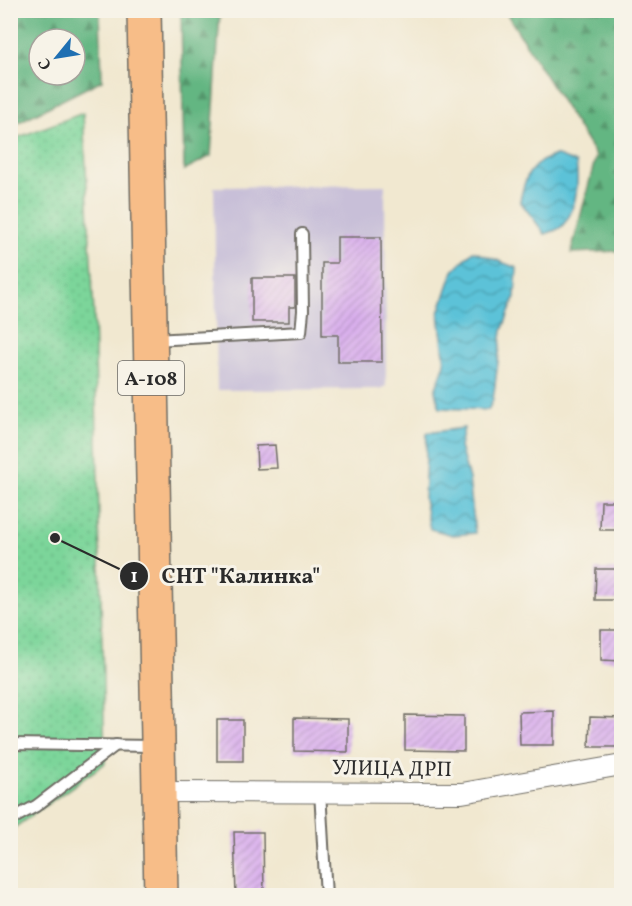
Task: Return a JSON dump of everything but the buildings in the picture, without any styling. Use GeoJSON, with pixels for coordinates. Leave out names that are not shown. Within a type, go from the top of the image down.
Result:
{"type":"FeatureCollection","features":[{"type":"Feature","properties":{"kind":"highway","name":"А-108"},"geometry":{"type":"LineString","coordinates":[[144,10],[161,896]]}},
{"type":"Feature","properties":{"kind":"street","name":"УЛИЦА ДРП"},"geometry":{"type":"LineString","coordinates":[[159,792],[462,793],[621,765]]}},
{"type":"Feature","properties":{"kind":"lane"},"geometry":{"type":"LineString","coordinates":[[150,340],[301,332],[302,234]]}},
{"type":"Feature","properties":{"kind":"lane"},"geometry":{"type":"LineString","coordinates":[[10,744],[158,746]]}},
{"type":"Feature","properties":{"kind":"lane"},"geometry":{"type":"LineString","coordinates":[[10,820],[36,806],[116,745]]}},
{"type":"Feature","properties":{"kind":"lane"},"geometry":{"type":"LineString","coordinates":[[320,791],[326,896]]}},
{"type":"Feature","properties":{"kind":"shaded area"},"geometry":{"type":"Polygon","coordinates":[[[385,185],[386,386],[380,389],[217,390],[214,187],[385,185]]]}},
{"type":"Feature","properties":{"kind":"green space"},"geometry":{"type":"Polygon","coordinates":[[[11,10],[100,11],[102,80],[11,126],[11,10]]]}},
{"type":"Feature","properties":{"kind":"green space"},"geometry":{"type":"Polygon","coordinates":[[[181,11],[220,11],[211,156],[184,170],[181,11]]]}},
{"type":"Feature","properties":{"kind":"green space"},"geometry":{"type":"Polygon","coordinates":[[[505,11],[621,11],[621,251],[571,253],[596,156],[505,11]]]}},
{"type":"Feature","properties":{"kind":"green space"},"geometry":{"type":"Polygon","coordinates":[[[83,113],[94,314],[105,763],[11,830],[11,140],[83,113]]]}},
{"type":"Feature","properties":{"kind":"water"},"geometry":{"type":"Polygon","coordinates":[[[555,155],[576,163],[576,196],[567,220],[559,229],[545,234],[520,201],[530,172],[540,162],[555,155]]]}},
{"type":"Feature","properties":{"kind":"water"},"geometry":{"type":"Polygon","coordinates":[[[473,251],[517,268],[515,297],[502,331],[493,400],[488,410],[440,408],[435,391],[445,364],[439,313],[453,271],[473,251]]]}},
{"type":"Feature","properties":{"kind":"water"},"geometry":{"type":"Polygon","coordinates":[[[464,428],[460,447],[469,479],[475,533],[453,535],[430,529],[424,499],[427,433],[464,428]]]}},
{"type":"Feature","properties":{"kind":"place","name":"СНТ \"Калинка\""},"geometry":{"type":"Point","coordinates":[55,538]}}]}
